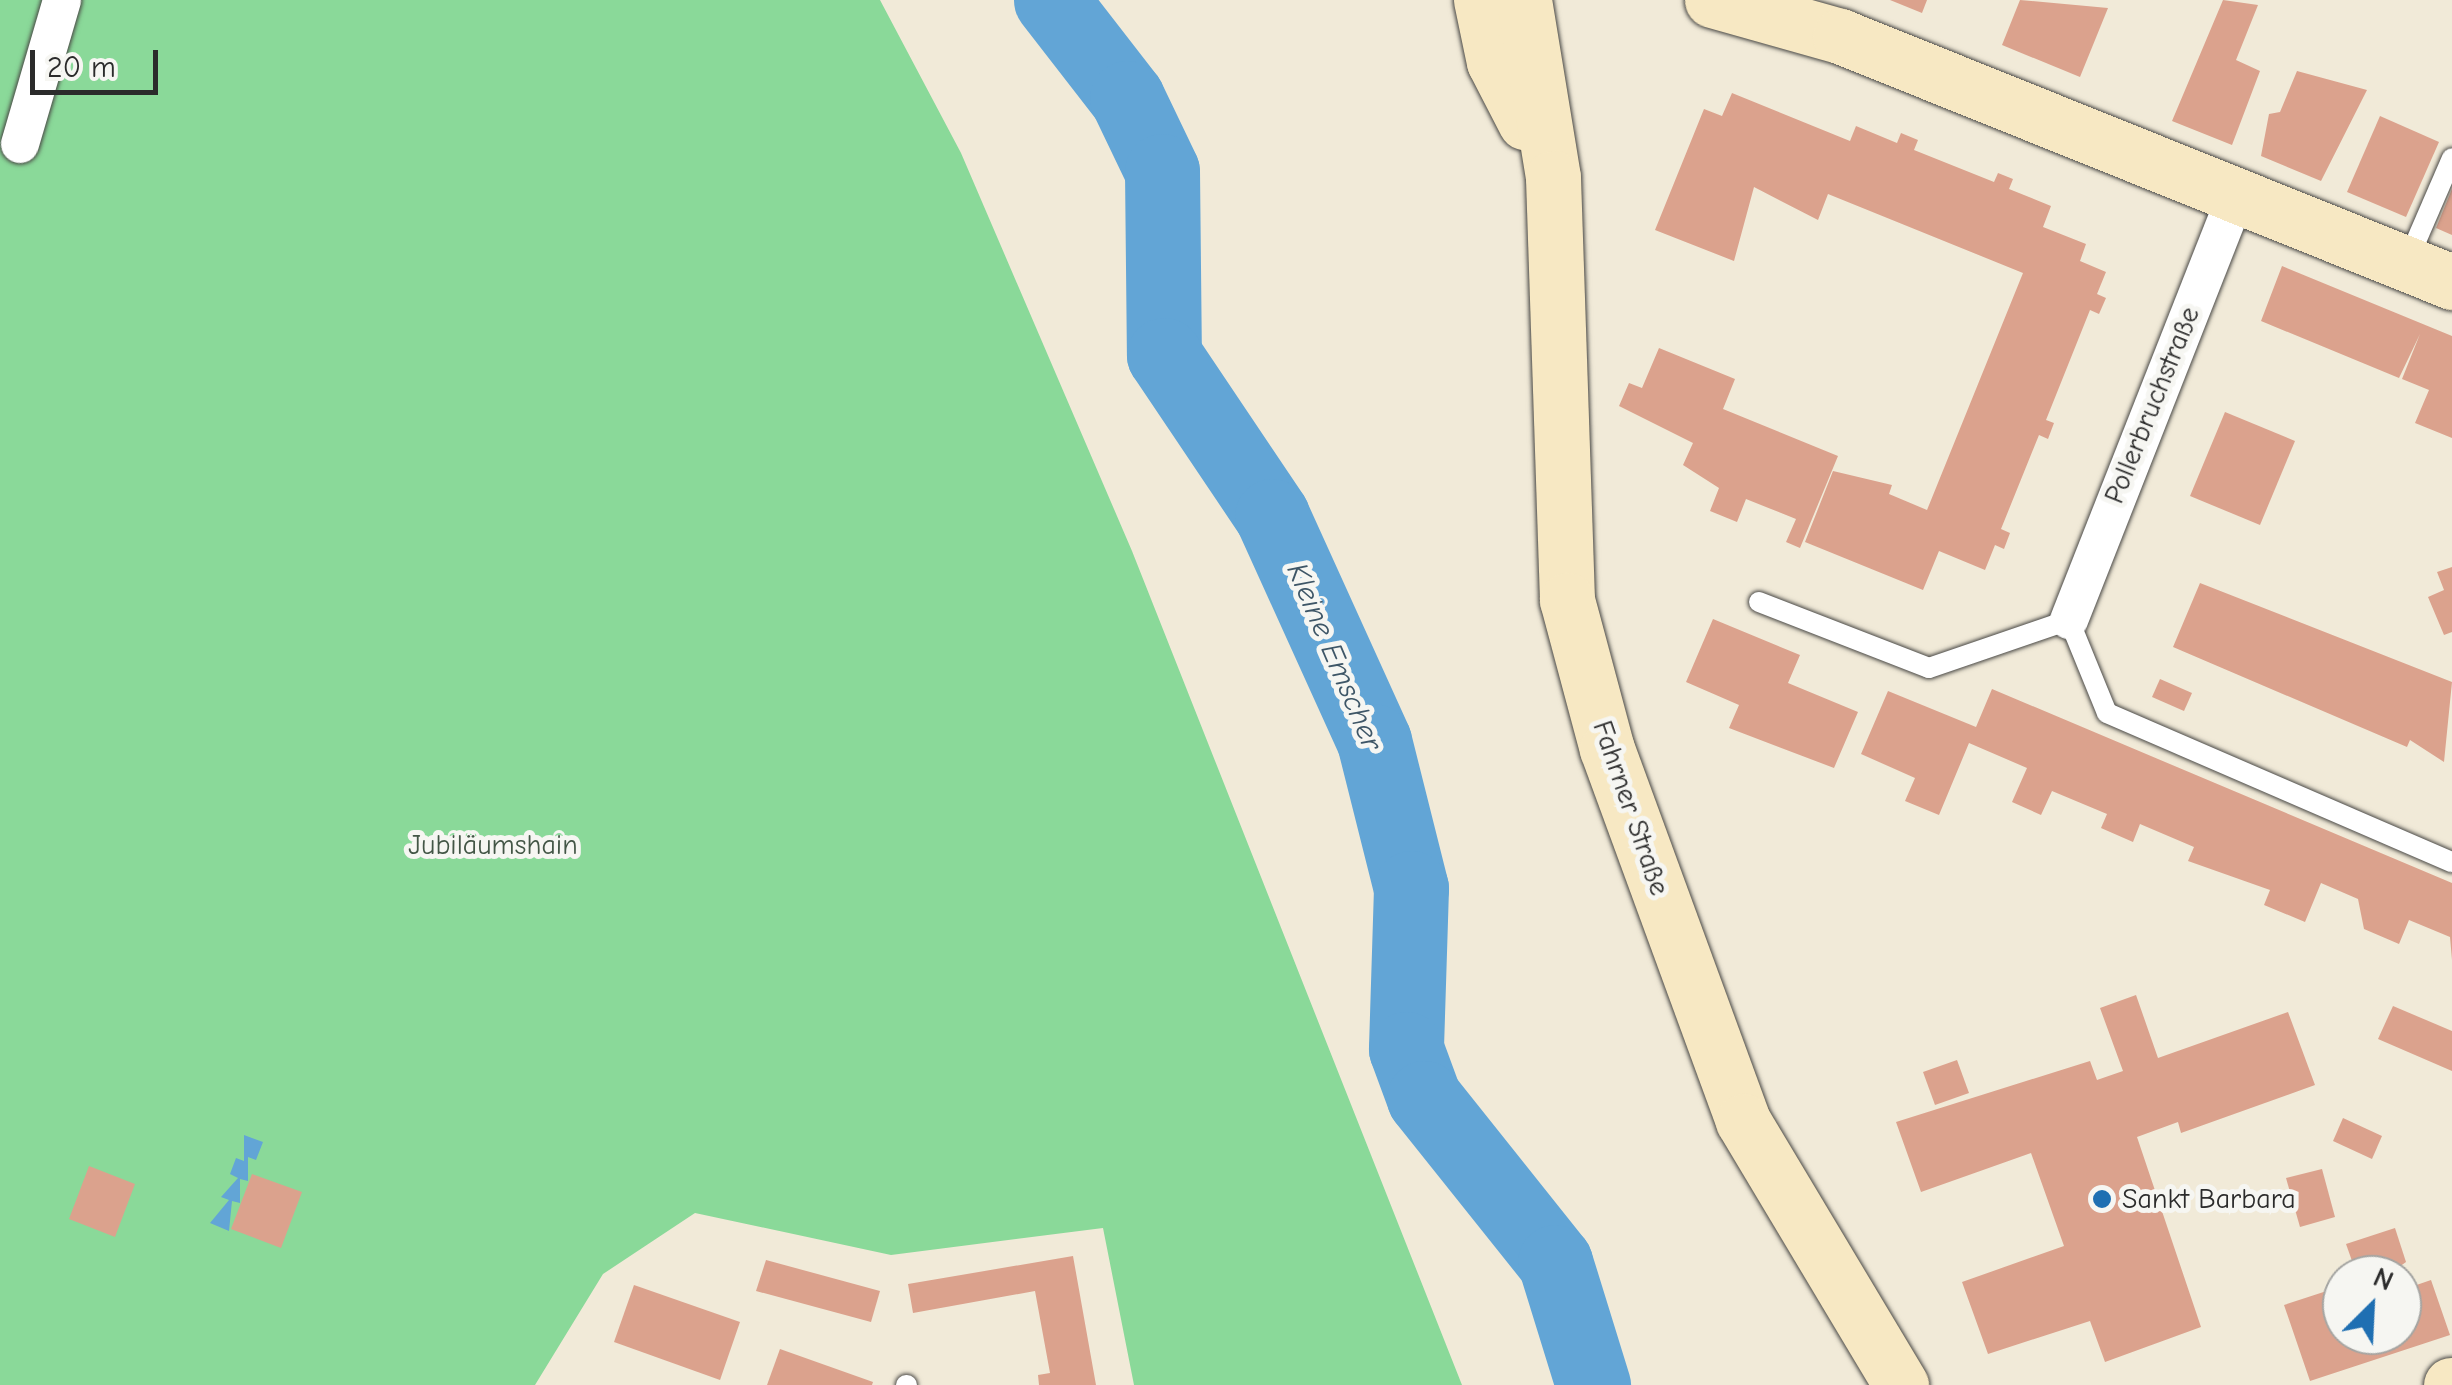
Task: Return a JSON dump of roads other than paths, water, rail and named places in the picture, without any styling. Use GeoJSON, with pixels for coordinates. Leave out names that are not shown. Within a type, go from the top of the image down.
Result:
{"type":"FeatureCollection","features":[{"type":"Feature","properties":{"kind":"street"},"geometry":{"type":"LineString","coordinates":[[20,144],[62,0]]}},
{"type":"Feature","properties":{"kind":"street","name":"Fahrner Straße"},"geometry":{"type":"LineString","coordinates":[[1481,0],[1494,62],[1554,178]]}},
{"type":"Feature","properties":{"kind":"street","name":"Fahrner Straße"},"geometry":{"type":"LineString","coordinates":[[1524,0],[1554,178],[1567,600],[1607,749],[1743,1121],[1901,1385]]}},
{"type":"Feature","properties":{"kind":"street"},"geometry":{"type":"LineString","coordinates":[[1712,0],[1782,8],[1840,36],[2238,191],[2429,272]]}},
{"type":"Feature","properties":{"kind":"street","name":"Pollerbruchstraße"},"geometry":{"type":"LineString","coordinates":[[2069,620],[2238,191]]}},
{"type":"Feature","properties":{"kind":"lane"},"geometry":{"type":"LineString","coordinates":[[2429,272],[2452,158]]}},
{"type":"Feature","properties":{"kind":"lane"},"geometry":{"type":"LineString","coordinates":[[1760,602],[1928,668],[2069,620],[2107,714],[2452,862]]}},
{"type":"Feature","properties":{"kind":"water"},"geometry":{"type":"Polygon","coordinates":[[[244,1135],[263,1142],[256,1160],[248,1157],[248,1181],[240,1179],[240,1203],[232,1201],[229,1231],[210,1223],[229,1200],[221,1197],[238,1178],[230,1174],[236,1158],[244,1161],[244,1135]]]}},
{"type":"Feature","properties":{"kind":"waterway","name":"Kleine Emscher"},"geometry":{"type":"LineString","coordinates":[[1051,0],[1127,98],[1162,171],[1164,355],[1272,516],[1374,741],[1411,888],[1406,1049],[1424,1098],[1555,1262],[1593,1385]]}},
{"type":"Feature","properties":{"kind":"place","name":"Sankt Barbara"},"geometry":{"type":"Point","coordinates":[2102,1199]}},
{"type":"Feature","properties":{"kind":"park label","name":"Jubiläumshain"},"geometry":{"type":"Point","coordinates":[493,845]}}]}
